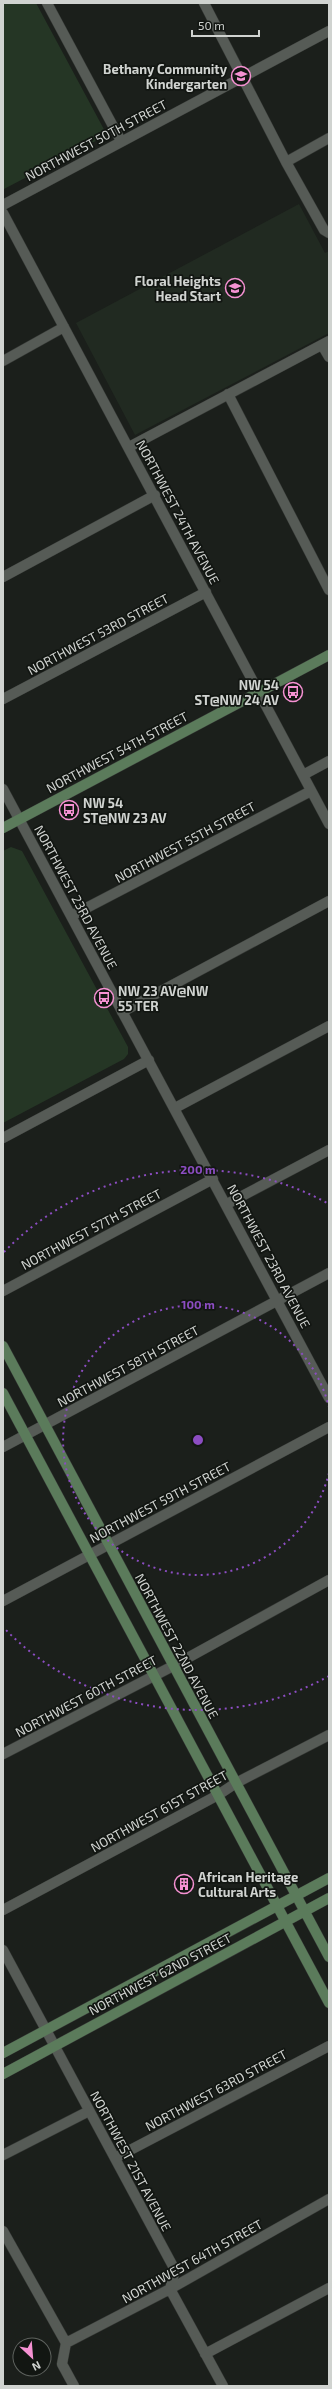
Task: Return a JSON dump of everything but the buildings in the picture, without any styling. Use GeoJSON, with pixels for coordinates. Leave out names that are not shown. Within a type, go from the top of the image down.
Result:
{"type":"FeatureCollection","features":[{"type":"Feature","properties":{"kind":"main road","name":"NORTHWEST 54TH STREET"},"geometry":{"type":"LineString","coordinates":[[3,828],[329,655]]}},
{"type":"Feature","properties":{"kind":"main road","name":"NORTHWEST 22ND AVENUE"},"geometry":{"type":"LineString","coordinates":[[3,1346],[329,1957]]}},
{"type":"Feature","properties":{"kind":"main road"},"geometry":{"type":"LineString","coordinates":[[3,1393],[329,2003]]}},
{"type":"Feature","properties":{"kind":"main road","name":"NORTHWEST 62ND STREET"},"geometry":{"type":"LineString","coordinates":[[3,2052],[329,1878]]}},
{"type":"Feature","properties":{"kind":"main road","name":"NORTHWEST 62ND STREET"},"geometry":{"type":"LineString","coordinates":[[3,2074],[329,1898]]}},
{"type":"Feature","properties":{"kind":"street"},"geometry":{"type":"LineString","coordinates":[[47,3],[121,141]]}},
{"type":"Feature","properties":{"kind":"street"},"geometry":{"type":"LineString","coordinates":[[204,3],[243,76],[286,162],[324,230],[329,233]]}},
{"type":"Feature","properties":{"kind":"street","name":"NORTHWEST 50TH STREET"},"geometry":{"type":"LineString","coordinates":[[3,205],[329,31]]}},
{"type":"Feature","properties":{"kind":"street"},"geometry":{"type":"LineString","coordinates":[[286,162],[329,138]]}},
{"type":"Feature","properties":{"kind":"street","name":"NORTHWEST 24TH AVENUE"},"geometry":{"type":"LineString","coordinates":[[3,213],[155,495],[329,824]]}},
{"type":"Feature","properties":{"kind":"street"},"geometry":{"type":"LineString","coordinates":[[3,360],[64,327]]}},
{"type":"Feature","properties":{"kind":"street"},"geometry":{"type":"LineString","coordinates":[[129,447],[326,343],[329,358]]}},
{"type":"Feature","properties":{"kind":"street"},"geometry":{"type":"LineString","coordinates":[[228,394],[329,590]]}},
{"type":"Feature","properties":{"kind":"street"},"geometry":{"type":"LineString","coordinates":[[3,577],[155,495]]}},
{"type":"Feature","properties":{"kind":"street","name":"NORTHWEST 53RD STREET"},"geometry":{"type":"LineString","coordinates":[[3,699],[206,592]]}},
{"type":"Feature","properties":{"kind":"street"},"geometry":{"type":"LineString","coordinates":[[303,775],[329,761]]}},
{"type":"Feature","properties":{"kind":"street","name":"NORTHWEST 23RD AVENUE"},"geometry":{"type":"LineString","coordinates":[[3,789],[279,1301],[329,1398]]}},
{"type":"Feature","properties":{"kind":"street","name":"NORTHWEST 55TH STREET"},"geometry":{"type":"LineString","coordinates":[[71,916],[311,791]]}},
{"type":"Feature","properties":{"kind":"street"},"geometry":{"type":"LineString","coordinates":[[122,1012],[329,901]]}},
{"type":"Feature","properties":{"kind":"street"},"geometry":{"type":"LineString","coordinates":[[175,1108],[329,1026]]}},
{"type":"Feature","properties":{"kind":"street"},"geometry":{"type":"LineString","coordinates":[[3,1138],[149,1060]]}},
{"type":"Feature","properties":{"kind":"street"},"geometry":{"type":"LineString","coordinates":[[227,1204],[329,1150]]}},
{"type":"Feature","properties":{"kind":"street","name":"NORTHWEST 57TH STREET"},"geometry":{"type":"LineString","coordinates":[[3,1290],[213,1179]]}},
{"type":"Feature","properties":{"kind":"street","name":"NORTHWEST 58TH STREET"},"geometry":{"type":"LineString","coordinates":[[3,1447],[329,1274]]}},
{"type":"Feature","properties":{"kind":"street","name":"NORTHWEST 59TH STREET"},"geometry":{"type":"LineString","coordinates":[[3,1601],[329,1427]]}},
{"type":"Feature","properties":{"kind":"street","name":"NORTHWEST 60TH STREET"},"geometry":{"type":"LineString","coordinates":[[3,1754],[173,1666],[329,1580]]}},
{"type":"Feature","properties":{"kind":"street","name":"NORTHWEST 61ST STREET"},"geometry":{"type":"LineString","coordinates":[[3,1910],[218,1795],[236,1783],[329,1735]]}},
{"type":"Feature","properties":{"kind":"street","name":"NORTHWEST 21ST AVENUE"},"geometry":{"type":"LineString","coordinates":[[3,1950],[175,2270],[170,2289]]}},
{"type":"Feature","properties":{"kind":"street","name":"NORTHWEST 63RD STREET"},"geometry":{"type":"LineString","coordinates":[[115,2158],[329,2046]]}},
{"type":"Feature","properties":{"kind":"street"},"geometry":{"type":"LineString","coordinates":[[3,2156],[89,2110]]}},
{"type":"Feature","properties":{"kind":"street","name":"NORTHWEST 64TH STREET"},"geometry":{"type":"LineString","coordinates":[[66,2343],[170,2289],[329,2199]]}},
{"type":"Feature","properties":{"kind":"street"},"geometry":{"type":"LineString","coordinates":[[3,2231],[66,2343],[62,2364],[74,2386]]}},
{"type":"Feature","properties":{"kind":"street"},"geometry":{"type":"LineString","coordinates":[[205,2354],[329,2288]]}},
{"type":"Feature","properties":{"kind":"street"},"geometry":{"type":"LineString","coordinates":[[170,2289],[223,2386]]}},
{"type":"Feature","properties":{"kind":"shaded area","name":"Floral Heights Head Start"},"geometry":{"type":"Polygon","coordinates":[[[299,204],[325,253],[329,251],[329,333],[135,435],[76,323],[299,204]]]}},
{"type":"Feature","properties":{"kind":"green space"},"geometry":{"type":"Polygon","coordinates":[[[3,3],[36,3],[107,135],[4,189],[3,3]]]}},
{"type":"Feature","properties":{"kind":"green space"},"geometry":{"type":"Polygon","coordinates":[[[11,847],[22,851],[128,1047],[128,1054],[124,1059],[3,1123],[3,851],[11,847]]]}},
{"type":"Feature","properties":{"kind":"place","name":"Bethany Community Kindergarten"},"geometry":{"type":"Point","coordinates":[241,76]}},
{"type":"Feature","properties":{"kind":"place","name":"Floral Heights Head Start"},"geometry":{"type":"Point","coordinates":[235,288]}},
{"type":"Feature","properties":{"kind":"place","name":"NW 54 ST@NW 24 AV"},"geometry":{"type":"Point","coordinates":[293,692]}},
{"type":"Feature","properties":{"kind":"place","name":"NW 54 ST@NW 23 AV"},"geometry":{"type":"Point","coordinates":[69,810]}},
{"type":"Feature","properties":{"kind":"place","name":"NW 23 AV@NW 55 TER"},"geometry":{"type":"Point","coordinates":[104,998]}},
{"type":"Feature","properties":{"kind":"place","name":"African Heritage Cultural Arts"},"geometry":{"type":"Point","coordinates":[184,1884]}}]}
